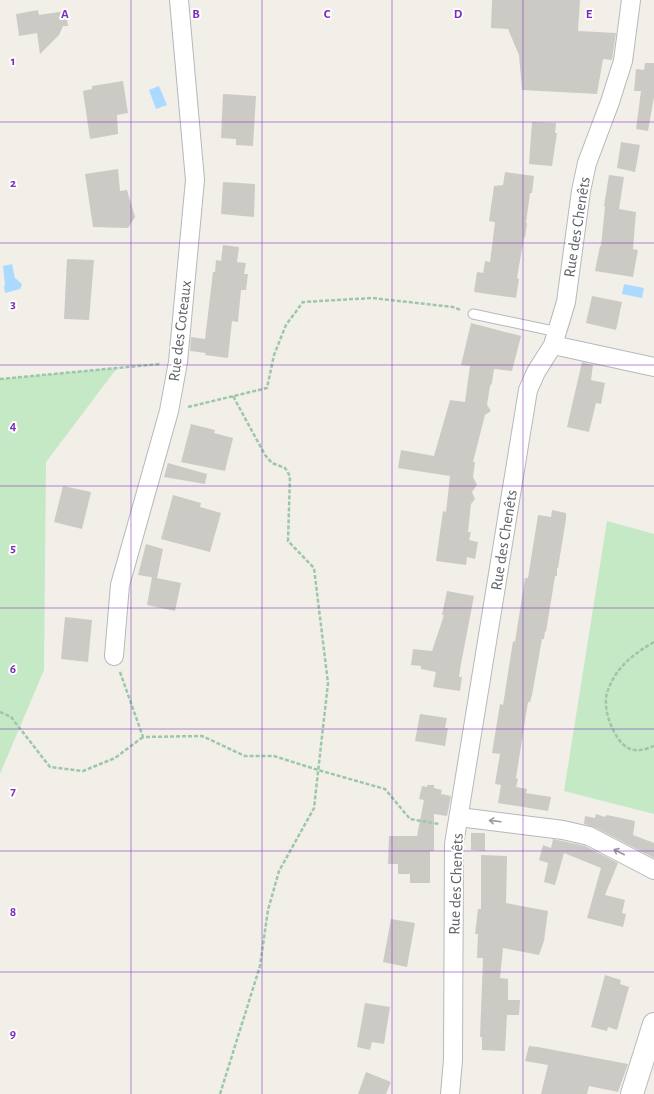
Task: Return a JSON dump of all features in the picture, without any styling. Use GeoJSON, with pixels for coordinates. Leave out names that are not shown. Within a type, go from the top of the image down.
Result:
{"type":"FeatureCollection","features":[{"type":"Feature","properties":{"kind":"street","name":"Rue des Coteaux"},"geometry":{"type":"LineString","coordinates":[[114,656],[120,585],[169,411],[178,362],[195,180],[179,0]]}},
{"type":"Feature","properties":{"kind":"street","name":"Rue des Chenêts"},"geometry":{"type":"LineString","coordinates":[[450,1094],[454,1060],[454,844],[528,390],[536,372],[556,338],[566,302],[581,191],[587,163],[610,102],[623,61],[631,0]]}},
{"type":"Feature","properties":{"kind":"street"},"geometry":{"type":"LineString","coordinates":[[556,338],[654,367]]}},
{"type":"Feature","properties":{"kind":"street"},"geometry":{"type":"LineString","coordinates":[[458,822],[563,830],[589,836],[654,870]]}},
{"type":"Feature","properties":{"kind":"street"},"geometry":{"type":"LineString","coordinates":[[632,1094],[654,1024]]}},
{"type":"Feature","properties":{"kind":"lane"},"geometry":{"type":"LineString","coordinates":[[473,314],[556,338]]}},
{"type":"Feature","properties":{"kind":"path"},"geometry":{"type":"LineString","coordinates":[[169,411],[267,388],[274,355],[286,325],[303,302],[372,298],[453,307],[473,314]]}},
{"type":"Feature","properties":{"kind":"path"},"geometry":{"type":"LineString","coordinates":[[0,379],[178,362]]}},
{"type":"Feature","properties":{"kind":"path"},"geometry":{"type":"LineString","coordinates":[[220,1094],[260,966],[268,910],[279,871],[314,808],[328,683],[314,568],[288,541],[290,476],[285,468],[272,463],[265,455],[233,396]]}},
{"type":"Feature","properties":{"kind":"path"},"geometry":{"type":"LineString","coordinates":[[654,642],[634,655],[621,666],[612,680],[606,694],[605,708],[616,738],[630,749],[642,750],[654,746]]}},
{"type":"Feature","properties":{"kind":"path"},"geometry":{"type":"LineString","coordinates":[[114,656],[143,737]]}},
{"type":"Feature","properties":{"kind":"path"},"geometry":{"type":"LineString","coordinates":[[0,712],[11,717],[50,767],[83,771],[116,758],[143,737],[202,736],[246,756],[274,756],[385,789],[410,820],[458,822]]}},
{"type":"Feature","properties":{"kind":"green space"},"geometry":{"type":"Polygon","coordinates":[[[117,368],[46,462],[44,670],[0,774],[0,379],[117,368]]]}},
{"type":"Feature","properties":{"kind":"green space"},"geometry":{"type":"Polygon","coordinates":[[[607,521],[654,534],[654,814],[564,791],[607,521]]]}},
{"type":"Feature","properties":{"kind":"water"},"geometry":{"type":"Polygon","coordinates":[[[159,86],[167,105],[156,109],[149,90],[159,86]]]}},
{"type":"Feature","properties":{"kind":"water"},"geometry":{"type":"Polygon","coordinates":[[[12,264],[15,278],[22,284],[20,289],[5,293],[3,266],[12,264]]]}},
{"type":"Feature","properties":{"kind":"water"},"geometry":{"type":"Polygon","coordinates":[[[624,284],[644,288],[642,298],[622,294],[624,284]]]}},
{"type":"Feature","properties":{"kind":"building"},"geometry":{"type":"Polygon","coordinates":[[[492,0],[580,0],[578,31],[616,33],[612,60],[603,59],[597,94],[522,90],[519,55],[508,29],[491,28],[492,0]]]}},
{"type":"Feature","properties":{"kind":"building"},"geometry":{"type":"Polygon","coordinates":[[[38,10],[39,15],[66,11],[68,26],[63,26],[59,35],[40,54],[37,33],[19,36],[16,14],[38,10]]]}},
{"type":"Feature","properties":{"kind":"building"},"geometry":{"type":"Polygon","coordinates":[[[645,63],[654,63],[654,97],[648,131],[636,129],[641,91],[634,91],[636,69],[644,70],[645,63]]]}},
{"type":"Feature","properties":{"kind":"building"},"geometry":{"type":"Polygon","coordinates":[[[123,81],[128,113],[117,115],[118,134],[90,139],[83,91],[92,89],[92,86],[123,81]]]}},
{"type":"Feature","properties":{"kind":"building"},"geometry":{"type":"Polygon","coordinates":[[[223,94],[256,96],[253,146],[236,145],[236,139],[221,138],[223,94]]]}},
{"type":"Feature","properties":{"kind":"building"},"geometry":{"type":"Polygon","coordinates":[[[532,122],[556,123],[555,133],[557,133],[552,166],[529,164],[532,122]]]}},
{"type":"Feature","properties":{"kind":"building"},"geometry":{"type":"Polygon","coordinates":[[[621,142],[640,145],[635,172],[617,168],[621,142]]]}},
{"type":"Feature","properties":{"kind":"building"},"geometry":{"type":"Polygon","coordinates":[[[118,169],[120,191],[127,190],[135,217],[128,228],[93,227],[85,174],[118,169]]]}},
{"type":"Feature","properties":{"kind":"building"},"geometry":{"type":"Polygon","coordinates":[[[505,172],[534,176],[532,193],[530,193],[525,238],[524,237],[517,278],[519,279],[516,298],[474,292],[477,272],[483,273],[485,261],[490,262],[495,222],[489,221],[494,186],[503,185],[505,172]]]}},
{"type":"Feature","properties":{"kind":"building"},"geometry":{"type":"Polygon","coordinates":[[[609,175],[624,177],[619,209],[636,212],[633,249],[638,250],[633,277],[595,271],[601,246],[604,206],[609,175]]]}},
{"type":"Feature","properties":{"kind":"building"},"geometry":{"type":"Polygon","coordinates":[[[223,182],[255,184],[254,217],[221,214],[223,182]]]}},
{"type":"Feature","properties":{"kind":"building"},"geometry":{"type":"Polygon","coordinates":[[[223,245],[239,247],[237,262],[246,263],[244,274],[248,274],[246,290],[241,290],[238,322],[232,321],[228,358],[205,355],[206,353],[190,351],[191,337],[205,339],[213,272],[215,272],[216,260],[221,261],[223,245]]]}},
{"type":"Feature","properties":{"kind":"building"},"geometry":{"type":"Polygon","coordinates":[[[67,259],[94,260],[89,320],[64,319],[67,259]]]}},
{"type":"Feature","properties":{"kind":"building"},"geometry":{"type":"Polygon","coordinates":[[[592,296],[622,302],[616,330],[586,323],[592,296]]]}},
{"type":"Feature","properties":{"kind":"building"},"geometry":{"type":"Polygon","coordinates":[[[471,323],[521,336],[512,371],[494,369],[487,405],[491,411],[485,415],[473,462],[475,462],[473,477],[477,485],[472,492],[475,499],[471,504],[468,532],[471,532],[469,540],[478,542],[475,559],[467,557],[466,565],[436,561],[443,511],[446,512],[450,476],[398,468],[401,450],[434,456],[450,400],[465,402],[470,366],[461,365],[471,323]]]}},
{"type":"Feature","properties":{"kind":"building"},"geometry":{"type":"Polygon","coordinates":[[[582,362],[593,365],[591,380],[605,383],[601,404],[596,403],[589,432],[567,427],[582,362]]]}},
{"type":"Feature","properties":{"kind":"building"},"geometry":{"type":"Polygon","coordinates":[[[191,424],[215,430],[214,433],[233,438],[225,471],[181,462],[191,424]]]}},
{"type":"Feature","properties":{"kind":"building"},"geometry":{"type":"Polygon","coordinates":[[[168,463],[207,474],[205,484],[164,477],[168,463]]]}},
{"type":"Feature","properties":{"kind":"building"},"geometry":{"type":"Polygon","coordinates":[[[63,486],[91,492],[82,529],[54,522],[63,486]]]}},
{"type":"Feature","properties":{"kind":"building"},"geometry":{"type":"Polygon","coordinates":[[[173,495],[201,503],[200,507],[221,513],[210,552],[161,539],[173,495]]]}},
{"type":"Feature","properties":{"kind":"building"},"geometry":{"type":"Polygon","coordinates":[[[552,510],[566,513],[566,519],[546,632],[545,631],[544,639],[542,639],[532,695],[530,702],[528,702],[516,778],[518,779],[516,787],[527,789],[526,793],[551,797],[548,811],[498,803],[501,785],[495,784],[500,754],[492,753],[500,704],[503,705],[513,641],[515,642],[525,578],[528,578],[538,515],[551,517],[552,510]]]}},
{"type":"Feature","properties":{"kind":"building"},"geometry":{"type":"Polygon","coordinates":[[[146,544],[163,549],[157,578],[138,575],[146,544]]]}},
{"type":"Feature","properties":{"kind":"building"},"geometry":{"type":"Polygon","coordinates":[[[152,577],[181,583],[175,611],[147,605],[152,577]]]}},
{"type":"Feature","properties":{"kind":"building"},"geometry":{"type":"Polygon","coordinates":[[[447,591],[474,596],[459,677],[462,677],[460,691],[433,687],[436,672],[421,669],[421,666],[411,665],[413,649],[432,651],[444,615],[442,615],[447,591]]]}},
{"type":"Feature","properties":{"kind":"building"},"geometry":{"type":"Polygon","coordinates":[[[65,617],[92,620],[88,662],[61,659],[65,617]]]}},
{"type":"Feature","properties":{"kind":"building"},"geometry":{"type":"Polygon","coordinates":[[[420,714],[447,718],[445,728],[448,728],[445,746],[415,741],[420,714]]]}},
{"type":"Feature","properties":{"kind":"building"},"geometry":{"type":"Polygon","coordinates":[[[427,785],[434,785],[434,788],[442,790],[441,794],[451,796],[447,816],[434,814],[434,851],[430,851],[430,883],[410,883],[410,874],[398,874],[398,864],[388,864],[389,836],[417,836],[424,800],[419,799],[422,786],[427,787],[427,785]]]}},
{"type":"Feature","properties":{"kind":"building"},"geometry":{"type":"Polygon","coordinates":[[[596,814],[605,817],[607,815],[635,821],[633,835],[654,843],[654,858],[594,827],[584,824],[585,816],[595,818],[596,814]]]}},
{"type":"Feature","properties":{"kind":"building"},"geometry":{"type":"Polygon","coordinates":[[[471,833],[485,833],[485,851],[471,850],[471,833]]]}},
{"type":"Feature","properties":{"kind":"building"},"geometry":{"type":"Polygon","coordinates":[[[553,839],[585,846],[618,863],[605,895],[625,900],[622,913],[626,914],[623,927],[587,918],[601,868],[564,853],[555,885],[544,882],[548,863],[539,860],[543,845],[551,848],[553,839]]]}},
{"type":"Feature","properties":{"kind":"building"},"geometry":{"type":"Polygon","coordinates":[[[481,855],[507,856],[506,903],[548,911],[544,941],[539,955],[503,948],[500,978],[508,979],[508,1000],[520,1000],[519,1015],[507,1015],[505,1051],[482,1050],[482,1037],[480,1037],[483,958],[477,958],[478,934],[475,934],[478,909],[481,909],[481,855]]]}},
{"type":"Feature","properties":{"kind":"building"},"geometry":{"type":"Polygon","coordinates":[[[391,919],[415,923],[407,967],[383,962],[391,919]]]}},
{"type":"Feature","properties":{"kind":"building"},"geometry":{"type":"Polygon","coordinates":[[[605,975],[621,980],[620,984],[629,987],[617,1030],[608,1027],[607,1031],[591,1027],[605,975]]]}},
{"type":"Feature","properties":{"kind":"building"},"geometry":{"type":"Polygon","coordinates":[[[365,1003],[390,1007],[384,1044],[372,1042],[370,1050],[357,1047],[365,1003]]]}},
{"type":"Feature","properties":{"kind":"building"},"geometry":{"type":"Polygon","coordinates":[[[529,1046],[628,1064],[618,1092],[589,1086],[587,1094],[541,1094],[548,1065],[525,1061],[529,1046]]]}},
{"type":"Feature","properties":{"kind":"building"},"geometry":{"type":"Polygon","coordinates":[[[366,1072],[391,1082],[386,1094],[358,1094],[366,1072]]]}}]}
